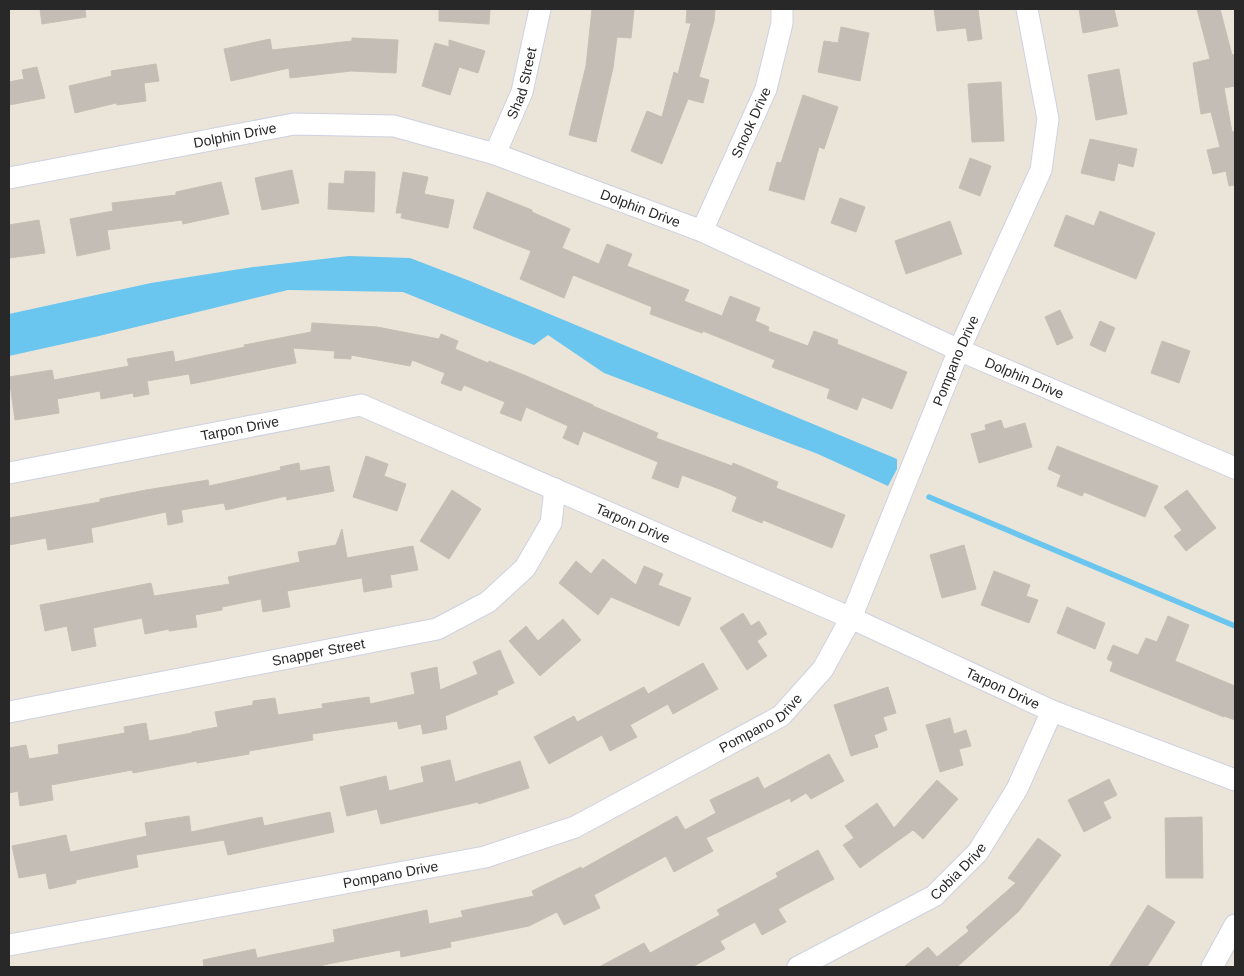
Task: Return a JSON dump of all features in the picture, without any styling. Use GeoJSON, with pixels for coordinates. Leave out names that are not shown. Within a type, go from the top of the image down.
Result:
{"type":"FeatureCollection","features":[{"type":"Feature","properties":{"kind":"street","name":"Shad Street"},"geometry":{"type":"LineString","coordinates":[[495,154],[522,92],[540,9]]}},
{"type":"Feature","properties":{"kind":"street","name":"Snook Drive"},"geometry":{"type":"LineString","coordinates":[[702,231],[766,89],[782,23],[782,9]]}},
{"type":"Feature","properties":{"kind":"street","name":"Pompano Drive"},"geometry":{"type":"LineString","coordinates":[[9,946],[485,858],[574,827],[780,716],[823,669],[852,618],[959,350],[1041,170],[1048,119],[1027,9]]}},
{"type":"Feature","properties":{"kind":"street","name":"Dolphin Drive"},"geometry":{"type":"LineString","coordinates":[[9,178],[294,124],[394,126],[495,154],[702,231],[959,350],[1235,468]]}},
{"type":"Feature","properties":{"kind":"street","name":"Tarpon Drive"},"geometry":{"type":"LineString","coordinates":[[9,473],[361,405],[852,618],[1052,711],[1235,780]]}},
{"type":"Feature","properties":{"kind":"street","name":"Snapper Street"},"geometry":{"type":"LineString","coordinates":[[9,712],[437,628],[488,602],[525,568],[551,523],[555,489]]}},
{"type":"Feature","properties":{"kind":"street","name":"Cobia Drive"},"geometry":{"type":"LineString","coordinates":[[798,967],[934,896],[978,852],[1017,789],[1052,711]]}},
{"type":"Feature","properties":{"kind":"street"},"geometry":{"type":"LineString","coordinates":[[1212,967],[1235,925]]}},
{"type":"Feature","properties":{"kind":"water"},"geometry":{"type":"Polygon","coordinates":[[[349,256],[410,258],[470,281],[897,459],[897,469],[888,486],[818,454],[604,373],[548,335],[534,345],[403,292],[288,290],[9,356],[9,314],[151,283],[253,267],[349,256]]]}},
{"type":"Feature","properties":{"kind":"building"},"geometry":{"type":"Polygon","coordinates":[[[40,9],[85,9],[86,17],[42,24],[40,9]]]}},
{"type":"Feature","properties":{"kind":"building"},"geometry":{"type":"Polygon","coordinates":[[[439,9],[490,9],[489,24],[439,21],[439,9]]]}},
{"type":"Feature","properties":{"kind":"building"},"geometry":{"type":"Polygon","coordinates":[[[592,9],[634,10],[631,38],[617,37],[613,68],[596,142],[569,135],[586,66],[592,9]]]}},
{"type":"Feature","properties":{"kind":"building"},"geometry":{"type":"Polygon","coordinates":[[[687,9],[715,9],[714,21],[699,77],[709,80],[703,103],[688,99],[662,164],[631,151],[647,111],[662,117],[674,72],[678,74],[691,23],[686,23],[687,9]]]}},
{"type":"Feature","properties":{"kind":"building"},"geometry":{"type":"Polygon","coordinates":[[[934,9],[978,9],[982,39],[968,41],[966,28],[937,31],[934,9]]]}},
{"type":"Feature","properties":{"kind":"building"},"geometry":{"type":"Polygon","coordinates":[[[1079,9],[1114,9],[1118,26],[1083,33],[1079,9]]]}},
{"type":"Feature","properties":{"kind":"building"},"geometry":{"type":"Polygon","coordinates":[[[1197,9],[1220,9],[1232,55],[1235,54],[1235,86],[1224,88],[1232,132],[1235,131],[1235,185],[1229,186],[1226,171],[1213,174],[1207,150],[1220,147],[1211,112],[1201,114],[1193,63],[1210,59],[1197,9]]]}},
{"type":"Feature","properties":{"kind":"building"},"geometry":{"type":"Polygon","coordinates":[[[841,27],[869,33],[860,81],[818,72],[824,41],[838,43],[841,27]]]}},
{"type":"Feature","properties":{"kind":"building"},"geometry":{"type":"Polygon","coordinates":[[[352,38],[398,40],[396,73],[351,71],[290,78],[289,68],[231,81],[224,49],[270,39],[272,50],[352,41],[352,38]]]}},
{"type":"Feature","properties":{"kind":"building"},"geometry":{"type":"Polygon","coordinates":[[[449,40],[485,51],[478,73],[459,67],[450,95],[422,86],[435,43],[449,47],[449,40]]]}},
{"type":"Feature","properties":{"kind":"building"},"geometry":{"type":"Polygon","coordinates":[[[156,64],[159,81],[144,83],[146,101],[117,105],[116,103],[75,113],[69,86],[112,76],[111,71],[156,64]]]}},
{"type":"Feature","properties":{"kind":"building"},"geometry":{"type":"Polygon","coordinates":[[[37,67],[45,98],[9,105],[9,82],[24,79],[22,70],[37,67]]]}},
{"type":"Feature","properties":{"kind":"building"},"geometry":{"type":"Polygon","coordinates":[[[1119,69],[1127,114],[1096,120],[1088,75],[1119,69]]]}},
{"type":"Feature","properties":{"kind":"building"},"geometry":{"type":"Polygon","coordinates":[[[1001,82],[1004,141],[972,142],[968,84],[1001,82]]]}},
{"type":"Feature","properties":{"kind":"building"},"geometry":{"type":"Polygon","coordinates":[[[803,95],[838,107],[824,149],[819,147],[804,200],[769,190],[777,162],[781,163],[803,95]]]}},
{"type":"Feature","properties":{"kind":"building"},"geometry":{"type":"Polygon","coordinates":[[[1090,139],[1137,149],[1133,167],[1118,163],[1114,181],[1081,173],[1090,139]]]}},
{"type":"Feature","properties":{"kind":"building"},"geometry":{"type":"Polygon","coordinates":[[[970,158],[991,166],[980,196],[959,188],[970,158]]]}},
{"type":"Feature","properties":{"kind":"building"},"geometry":{"type":"Polygon","coordinates":[[[292,170],[299,203],[262,210],[255,178],[292,170]]]}},
{"type":"Feature","properties":{"kind":"building"},"geometry":{"type":"Polygon","coordinates":[[[345,171],[375,172],[374,212],[328,209],[329,183],[344,184],[345,171]]]}},
{"type":"Feature","properties":{"kind":"building"},"geometry":{"type":"Polygon","coordinates":[[[403,172],[428,177],[424,194],[454,200],[448,228],[401,218],[402,213],[396,213],[403,172]]]}},
{"type":"Feature","properties":{"kind":"building"},"geometry":{"type":"Polygon","coordinates":[[[221,182],[229,214],[183,224],[182,220],[107,230],[110,249],[77,256],[70,219],[113,211],[112,203],[176,195],[176,192],[221,182]]]}},
{"type":"Feature","properties":{"kind":"building"},"geometry":{"type":"Polygon","coordinates":[[[487,192],[532,210],[532,212],[570,229],[562,248],[599,264],[607,244],[632,254],[627,266],[689,290],[684,301],[722,316],[730,296],[760,308],[755,321],[769,327],[768,331],[808,346],[814,331],[838,340],[837,344],[907,372],[892,409],[862,397],[857,410],[827,398],[830,389],[772,367],[775,360],[703,331],[702,333],[650,314],[652,307],[573,275],[564,298],[520,279],[531,251],[473,228],[487,192]]]}},
{"type":"Feature","properties":{"kind":"building"},"geometry":{"type":"Polygon","coordinates":[[[840,198],[865,207],[856,232],[831,223],[840,198]]]}},
{"type":"Feature","properties":{"kind":"building"},"geometry":{"type":"Polygon","coordinates":[[[1100,211],[1155,233],[1136,279],[1054,246],[1066,215],[1094,226],[1100,211]]]}},
{"type":"Feature","properties":{"kind":"building"},"geometry":{"type":"Polygon","coordinates":[[[39,220],[45,253],[9,258],[9,225],[39,220]]]}},
{"type":"Feature","properties":{"kind":"building"},"geometry":{"type":"Polygon","coordinates":[[[950,221],[962,254],[906,274],[895,241],[950,221]]]}},
{"type":"Feature","properties":{"kind":"building"},"geometry":{"type":"Polygon","coordinates":[[[1060,310],[1073,338],[1057,345],[1045,317],[1060,310]]]}},
{"type":"Feature","properties":{"kind":"building"},"geometry":{"type":"Polygon","coordinates":[[[1100,321],[1115,328],[1105,352],[1090,345],[1100,321]]]}},
{"type":"Feature","properties":{"kind":"building"},"geometry":{"type":"Polygon","coordinates":[[[312,323],[377,327],[439,339],[441,334],[458,341],[455,349],[524,375],[658,433],[656,438],[732,466],[733,463],[778,482],[776,488],[845,515],[832,548],[763,520],[762,523],[732,511],[737,497],[722,490],[682,475],[678,488],[652,478],[658,462],[583,431],[578,445],[563,438],[568,426],[526,407],[521,421],[500,413],[505,402],[464,385],[461,391],[441,383],[445,373],[412,360],[410,366],[351,355],[351,359],[334,358],[335,351],[293,348],[296,363],[191,384],[189,374],[147,381],[149,394],[134,397],[133,393],[101,399],[100,391],[57,399],[59,413],[15,420],[9,377],[52,370],[54,380],[129,366],[127,359],[173,351],[175,362],[245,347],[244,345],[311,332],[312,323]]]}},
{"type":"Feature","properties":{"kind":"building"},"geometry":{"type":"Polygon","coordinates":[[[1162,341],[1190,351],[1179,383],[1151,373],[1162,341]]]}},
{"type":"Feature","properties":{"kind":"building"},"geometry":{"type":"Polygon","coordinates":[[[1001,420],[1004,429],[1025,423],[1032,447],[979,463],[971,434],[986,430],[985,425],[1001,420]]]}},
{"type":"Feature","properties":{"kind":"building"},"geometry":{"type":"Polygon","coordinates":[[[1057,446],[1158,486],[1145,517],[1084,492],[1082,496],[1057,486],[1061,475],[1048,469],[1057,446]]]}},
{"type":"Feature","properties":{"kind":"building"},"geometry":{"type":"Polygon","coordinates":[[[366,456],[388,464],[384,476],[406,484],[397,511],[353,497],[366,456]]]}},
{"type":"Feature","properties":{"kind":"building"},"geometry":{"type":"Polygon","coordinates":[[[299,463],[300,471],[329,466],[334,491],[287,500],[286,496],[226,510],[224,503],[181,510],[183,522],[168,525],[166,512],[91,528],[93,542],[48,550],[46,538],[9,545],[9,518],[100,502],[100,499],[146,490],[208,480],[209,486],[281,470],[280,467],[299,463]]]}},
{"type":"Feature","properties":{"kind":"building"},"geometry":{"type":"Polygon","coordinates":[[[452,490],[481,509],[449,559],[420,541],[452,490]]]}},
{"type":"Feature","properties":{"kind":"building"},"geometry":{"type":"Polygon","coordinates":[[[1187,490],[1216,528],[1186,551],[1174,536],[1182,530],[1164,507],[1187,490]]]}},
{"type":"Feature","properties":{"kind":"building"},"geometry":{"type":"Polygon","coordinates":[[[342,529],[347,558],[413,546],[418,570],[390,575],[392,587],[364,592],[362,578],[287,591],[290,607],[263,612],[261,599],[222,607],[222,610],[195,615],[197,627],[169,631],[169,629],[145,634],[142,618],[93,628],[96,646],[72,651],[67,626],[45,631],[40,605],[151,583],[154,596],[230,584],[228,577],[300,562],[298,552],[336,545],[342,529]]]}},
{"type":"Feature","properties":{"kind":"building"},"geometry":{"type":"Polygon","coordinates":[[[964,545],[976,589],[942,598],[930,555],[964,545]]]}},
{"type":"Feature","properties":{"kind":"building"},"geometry":{"type":"Polygon","coordinates":[[[603,559],[636,585],[644,566],[663,574],[658,585],[691,598],[679,626],[611,597],[598,615],[559,583],[576,561],[591,574],[603,559]]]}},
{"type":"Feature","properties":{"kind":"building"},"geometry":{"type":"Polygon","coordinates":[[[994,571],[1030,585],[1026,596],[1038,600],[1029,623],[981,605],[994,571]]]}},
{"type":"Feature","properties":{"kind":"building"},"geometry":{"type":"Polygon","coordinates":[[[1067,607],[1105,623],[1095,649],[1057,633],[1067,607]]]}},
{"type":"Feature","properties":{"kind":"building"},"geometry":{"type":"Polygon","coordinates":[[[743,613],[751,626],[759,621],[767,634],[757,641],[767,656],[747,670],[720,628],[743,613]]]}},
{"type":"Feature","properties":{"kind":"building"},"geometry":{"type":"Polygon","coordinates":[[[1168,616],[1189,625],[1175,661],[1235,686],[1235,720],[1110,671],[1113,662],[1107,659],[1113,645],[1138,655],[1146,638],[1157,642],[1168,616]]]}},
{"type":"Feature","properties":{"kind":"building"},"geometry":{"type":"Polygon","coordinates":[[[563,619],[581,640],[540,676],[509,641],[526,626],[538,641],[563,619]]]}},
{"type":"Feature","properties":{"kind":"building"},"geometry":{"type":"Polygon","coordinates":[[[500,650],[514,683],[497,691],[498,694],[445,716],[447,729],[423,734],[421,724],[399,729],[397,721],[312,734],[313,740],[249,751],[249,754],[133,773],[132,770],[51,785],[53,800],[20,806],[18,791],[9,793],[9,748],[26,745],[29,759],[59,754],[58,745],[125,733],[124,727],[146,723],[149,741],[192,733],[218,727],[215,712],[253,705],[253,701],[275,698],[278,715],[323,708],[322,704],[369,697],[370,704],[415,694],[411,673],[437,667],[440,690],[478,674],[473,662],[500,650]]]}},
{"type":"Feature","properties":{"kind":"building"},"geometry":{"type":"Polygon","coordinates":[[[703,663],[718,689],[673,714],[668,704],[630,725],[637,737],[610,751],[602,735],[549,764],[534,737],[574,716],[577,722],[644,687],[648,694],[703,663]]]}},
{"type":"Feature","properties":{"kind":"building"},"geometry":{"type":"Polygon","coordinates":[[[888,687],[896,713],[883,717],[887,730],[874,735],[878,747],[851,756],[834,705],[888,687]]]}},
{"type":"Feature","properties":{"kind":"building"},"geometry":{"type":"Polygon","coordinates":[[[950,718],[954,734],[966,730],[971,746],[959,749],[963,765],[940,772],[926,725],[950,718]]]}},
{"type":"Feature","properties":{"kind":"building"},"geometry":{"type":"Polygon","coordinates":[[[829,754],[844,781],[811,799],[806,793],[791,802],[790,798],[706,838],[713,851],[674,872],[666,856],[594,895],[600,908],[564,925],[557,912],[529,926],[450,942],[451,947],[401,957],[400,950],[323,965],[323,967],[204,967],[203,960],[255,949],[257,958],[335,942],[333,930],[427,910],[429,924],[463,917],[461,911],[534,896],[532,891],[581,867],[582,869],[677,816],[685,830],[716,813],[710,800],[758,777],[764,789],[829,754]]]}},
{"type":"Feature","properties":{"kind":"building"},"geometry":{"type":"Polygon","coordinates":[[[450,760],[455,782],[520,761],[529,788],[479,804],[478,802],[381,824],[377,809],[347,816],[340,787],[386,776],[389,791],[424,782],[421,767],[450,760]]]}},
{"type":"Feature","properties":{"kind":"building"},"geometry":{"type":"Polygon","coordinates":[[[1109,779],[1117,795],[1103,802],[1111,818],[1084,832],[1068,800],[1109,779]]]}},
{"type":"Feature","properties":{"kind":"building"},"geometry":{"type":"Polygon","coordinates":[[[937,780],[958,799],[923,839],[913,830],[860,868],[843,845],[854,838],[845,826],[877,803],[894,828],[937,780]]]}},
{"type":"Feature","properties":{"kind":"building"},"geometry":{"type":"Polygon","coordinates":[[[330,812],[334,832],[228,855],[224,840],[136,855],[138,867],[76,880],[76,883],[49,889],[46,873],[19,878],[12,846],[66,835],[70,852],[147,836],[145,823],[189,816],[191,832],[262,817],[264,826],[330,812]]]}},
{"type":"Feature","properties":{"kind":"building"},"geometry":{"type":"Polygon","coordinates":[[[1202,817],[1203,878],[1166,878],[1165,818],[1202,817]]]}},
{"type":"Feature","properties":{"kind":"building"},"geometry":{"type":"Polygon","coordinates":[[[1038,838],[1061,855],[1019,911],[957,967],[904,967],[928,947],[937,957],[969,931],[966,927],[1016,883],[1008,878],[1038,838]]]}},
{"type":"Feature","properties":{"kind":"building"},"geometry":{"type":"Polygon","coordinates":[[[818,850],[834,879],[778,909],[786,922],[762,935],[755,922],[720,941],[725,949],[692,967],[599,967],[644,943],[650,953],[720,915],[717,910],[778,877],[776,873],[818,850]]]}},
{"type":"Feature","properties":{"kind":"building"},"geometry":{"type":"Polygon","coordinates":[[[1148,905],[1175,922],[1147,967],[1109,967],[1148,905]]]}},
{"type":"Feature","properties":{"kind":"waterway"},"geometry":{"type":"LineString","coordinates":[[929,497],[1235,626]]}}]}
